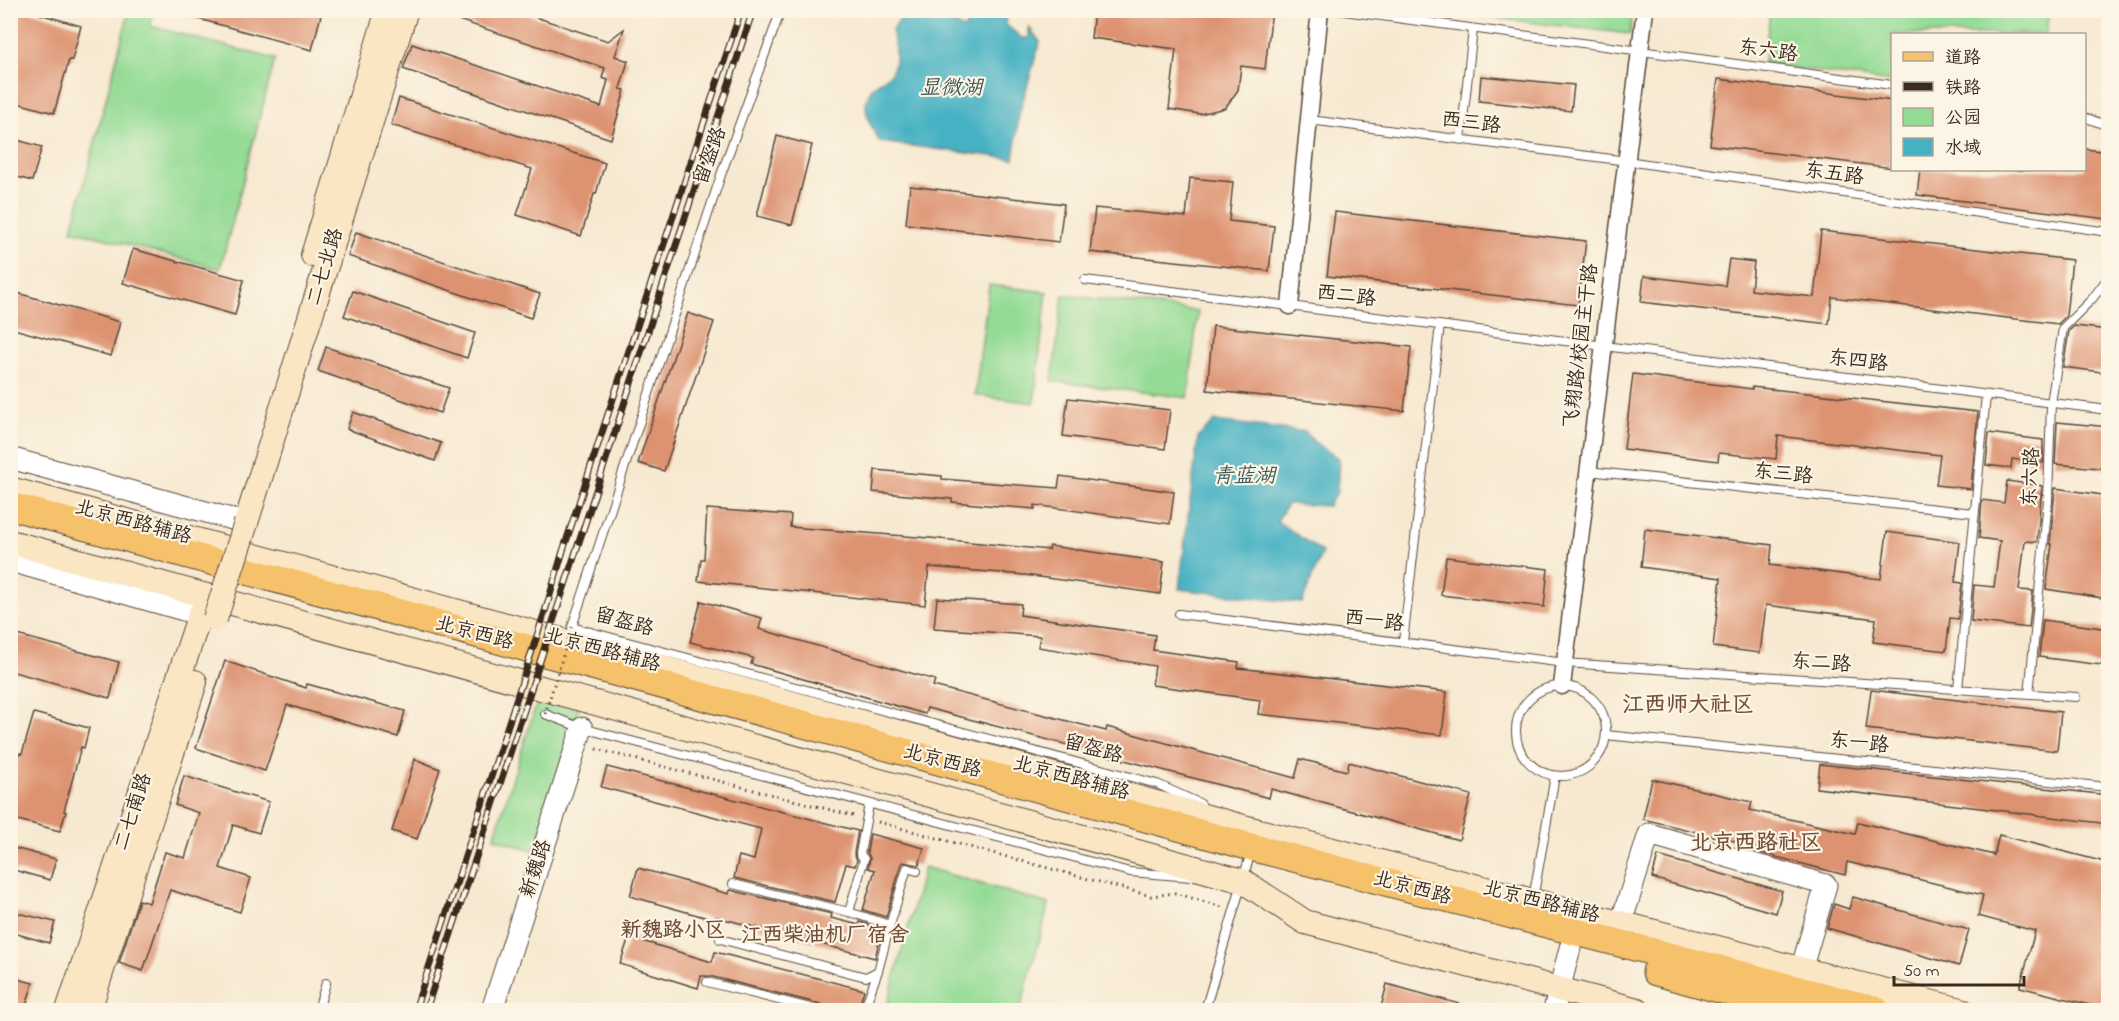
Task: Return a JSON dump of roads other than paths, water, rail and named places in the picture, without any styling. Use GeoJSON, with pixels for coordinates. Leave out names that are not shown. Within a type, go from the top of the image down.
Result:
{"type":"FeatureCollection","features":[{"type":"Feature","properties":{"kind":"main road","name":"二七北路"},"geometry":{"type":"LineString","coordinates":[[238,521],[388,10]]}},
{"type":"Feature","properties":{"kind":"main road","name":"二七北路"},"geometry":{"type":"LineString","coordinates":[[238,521],[406,10]]}},
{"type":"Feature","properties":{"kind":"main road","name":"北京西路辅路"},"geometry":{"type":"LineString","coordinates":[[10,489],[1255,830],[1532,910],[1621,924],[1961,1011]]}},
{"type":"Feature","properties":{"kind":"main road","name":"北京西路"},"geometry":{"type":"LineString","coordinates":[[10,506],[1251,847],[1532,910],[1876,1011]]}},
{"type":"Feature","properties":{"kind":"main road"},"geometry":{"type":"LineString","coordinates":[[207,616],[238,521]]}},
{"type":"Feature","properties":{"kind":"main road","name":"北京西路"},"geometry":{"type":"LineString","coordinates":[[10,523],[1245,872],[1570,948],[1796,1011]]}},
{"type":"Feature","properties":{"kind":"main road"},"geometry":{"type":"LineString","coordinates":[[10,542],[1245,872],[1305,922],[1557,1001],[1638,1011]]}},
{"type":"Feature","properties":{"kind":"main road","name":"二七南路"},"geometry":{"type":"LineString","coordinates":[[68,1011],[207,616]]}},
{"type":"Feature","properties":{"kind":"main road","name":"二七南路"},"geometry":{"type":"LineString","coordinates":[[88,1011],[207,616]]}},
{"type":"Feature","properties":{"kind":"street"},"geometry":{"type":"LineString","coordinates":[[1290,306],[1320,10]]}},
{"type":"Feature","properties":{"kind":"street","name":"飞翔路/校园主干路"},"geometry":{"type":"LineString","coordinates":[[1562,686],[1645,10]]}},
{"type":"Feature","properties":{"kind":"street","name":"北京西路辅路"},"geometry":{"type":"LineString","coordinates":[[10,458],[238,521]]}},
{"type":"Feature","properties":{"kind":"street"},"geometry":{"type":"LineString","coordinates":[[10,561],[207,616]]}},
{"type":"Feature","properties":{"kind":"street","name":"新魏路"},"geometry":{"type":"LineString","coordinates":[[492,1011],[579,736]]}},
{"type":"Feature","properties":{"kind":"street"},"geometry":{"type":"LineString","coordinates":[[1621,924],[1649,834],[1826,885],[1801,970]]}},
{"type":"Feature","properties":{"kind":"street"},"geometry":{"type":"LineString","coordinates":[[1557,1001],[1570,948]]}},
{"type":"Feature","properties":{"kind":"lane","name":"留盔路"},"geometry":{"type":"LineString","coordinates":[[781,10],[722,172],[572,627],[1157,784],[1255,830]]}},
{"type":"Feature","properties":{"kind":"lane","name":"东六路"},"geometry":{"type":"LineString","coordinates":[[1337,10],[1891,85]]}},
{"type":"Feature","properties":{"kind":"lane"},"geometry":{"type":"LineString","coordinates":[[1461,139],[1473,29]]}},
{"type":"Feature","properties":{"kind":"lane"},"geometry":{"type":"LineString","coordinates":[[2086,117],[2109,126]]}},
{"type":"Feature","properties":{"kind":"lane","name":"西三路"},"geometry":{"type":"LineString","coordinates":[[1310,120],[1627,161]]}},
{"type":"Feature","properties":{"kind":"lane","name":"东五路"},"geometry":{"type":"LineString","coordinates":[[1627,161],[2109,231]]}},
{"type":"Feature","properties":{"kind":"lane","name":"东六路"},"geometry":{"type":"LineString","coordinates":[[2029,694],[2048,500],[2051,403],[2063,328],[2109,278]]}},
{"type":"Feature","properties":{"kind":"lane","name":"西二路"},"geometry":{"type":"LineString","coordinates":[[1085,280],[1603,346]]}},
{"type":"Feature","properties":{"kind":"lane"},"geometry":{"type":"LineString","coordinates":[[1403,642],[1440,325]]}},
{"type":"Feature","properties":{"kind":"lane","name":"东四路"},"geometry":{"type":"LineString","coordinates":[[1603,346],[2109,410]]}},
{"type":"Feature","properties":{"kind":"lane"},"geometry":{"type":"LineString","coordinates":[[1958,689],[1986,395]]}},
{"type":"Feature","properties":{"kind":"lane","name":"东三路"},"geometry":{"type":"LineString","coordinates":[[1588,471],[1974,513]]}},
{"type":"Feature","properties":{"kind":"lane","name":"西一路"},"geometry":{"type":"LineString","coordinates":[[1179,614],[1565,663]]}},
{"type":"Feature","properties":{"kind":"lane","name":"东二路"},"geometry":{"type":"LineString","coordinates":[[1565,663],[2076,697]]}},
{"type":"Feature","properties":{"kind":"lane"},"geometry":{"type":"LineString","coordinates":[[1562,686],[1577,689],[1589,696],[1599,707],[1605,721],[1606,735],[1602,749],[1594,762],[1583,771],[1569,776],[1555,776],[1540,772],[1528,763],[1519,750],[1515,735],[1516,720],[1523,706],[1533,695],[1547,688],[1562,686]]}},
{"type":"Feature","properties":{"kind":"lane"},"geometry":{"type":"LineString","coordinates":[[545,714],[579,736],[869,804],[1130,872],[1245,872],[1205,1011]]}},
{"type":"Feature","properties":{"kind":"lane","name":"东一路"},"geometry":{"type":"LineString","coordinates":[[1606,735],[2109,787]]}},
{"type":"Feature","properties":{"kind":"lane"},"geometry":{"type":"LineString","coordinates":[[1532,910],[1555,776]]}},
{"type":"Feature","properties":{"kind":"lane"},"geometry":{"type":"LineString","coordinates":[[849,912],[864,859],[860,854],[869,804]]}},
{"type":"Feature","properties":{"kind":"lane"},"geometry":{"type":"LineString","coordinates":[[864,1011],[878,971],[907,868],[917,871]]}},
{"type":"Feature","properties":{"kind":"lane"},"geometry":{"type":"LineString","coordinates":[[733,884],[849,912],[890,925]]}},
{"type":"Feature","properties":{"kind":"lane"},"geometry":{"type":"LineString","coordinates":[[720,939],[866,977],[878,971]]}},
{"type":"Feature","properties":{"kind":"lane"},"geometry":{"type":"LineString","coordinates":[[707,982],[818,1011]]}},
{"type":"Feature","properties":{"kind":"lane"},"geometry":{"type":"LineString","coordinates":[[318,1011],[326,983]]}},
{"type":"Feature","properties":{"kind":"water","name":"显微湖"},"geometry":{"type":"Polygon","coordinates":[[[907,11],[935,11],[963,29],[982,11],[1007,12],[1005,24],[1022,38],[1029,38],[1029,27],[1040,42],[1019,114],[1014,159],[880,142],[868,117],[866,103],[873,87],[892,71],[895,56],[892,30],[907,11]]]}},
{"type":"Feature","properties":{"kind":"water","name":"青蓝湖"},"geometry":{"type":"Polygon","coordinates":[[[1215,421],[1306,432],[1313,441],[1339,459],[1337,492],[1328,506],[1287,504],[1277,521],[1322,552],[1302,603],[1179,589],[1198,437],[1215,421]]]}},
{"type":"Feature","properties":{"kind":"railway"},"geometry":{"type":"LineString","coordinates":[[415,1010],[741,10]]}},
{"type":"Feature","properties":{"kind":"railway"},"geometry":{"type":"LineString","coordinates":[[426,1010],[753,10]]}},
{"type":"Feature","properties":{"kind":"district","name":"江西师大社区"},"geometry":{"type":"Point","coordinates":[1688,706]}},
{"type":"Feature","properties":{"kind":"district","name":"北京西路社区"},"geometry":{"type":"Point","coordinates":[1756,844]}},
{"type":"Feature","properties":{"kind":"district","name":"新魏路小区"},"geometry":{"type":"Point","coordinates":[673,931]}},
{"type":"Feature","properties":{"kind":"district","name":"江西柴油机厂宿舍"},"geometry":{"type":"Point","coordinates":[825,936]}}]}
